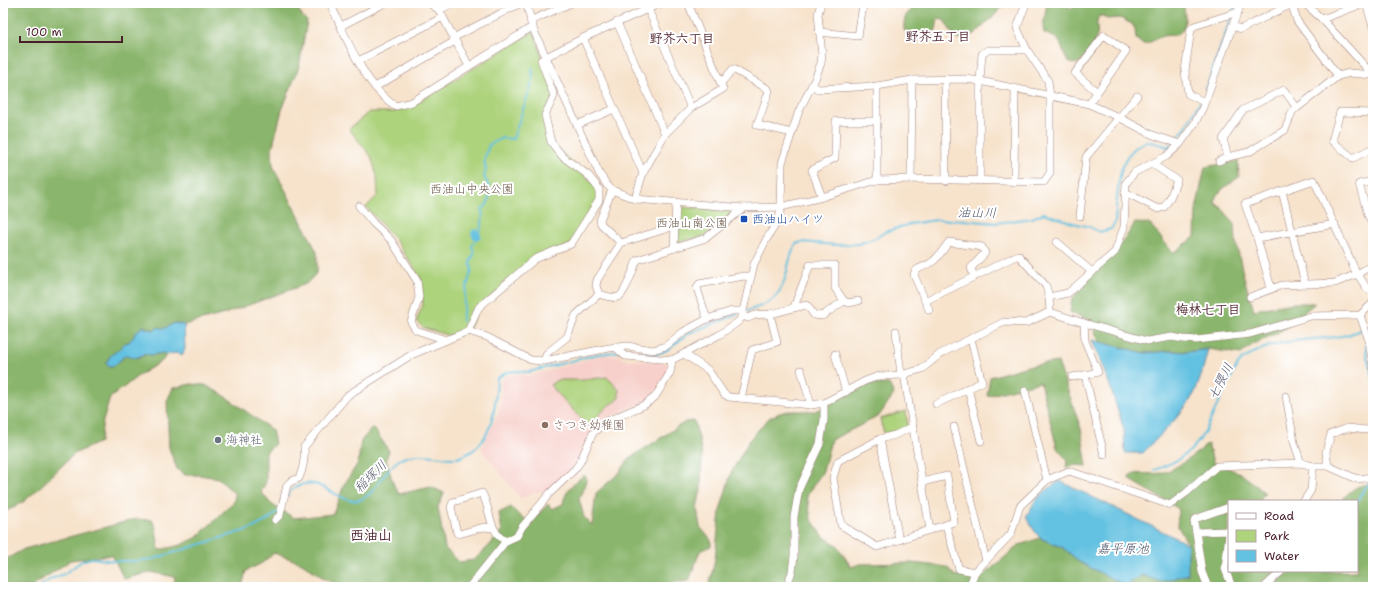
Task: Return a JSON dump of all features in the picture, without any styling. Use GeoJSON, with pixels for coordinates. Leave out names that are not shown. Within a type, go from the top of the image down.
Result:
{"type":"FeatureCollection","features":[{"type":"Feature","properties":{"kind":"street"},"geometry":{"type":"LineString","coordinates":[[330,3],[358,61],[375,87],[389,102],[396,106],[412,102],[531,24],[570,3]]}},
{"type":"Feature","properties":{"kind":"street"},"geometry":{"type":"LineString","coordinates":[[341,26],[385,3]]}},
{"type":"Feature","properties":{"kind":"street"},"geometry":{"type":"LineString","coordinates":[[429,3],[441,14],[469,66]]}},
{"type":"Feature","properties":{"kind":"street"},"geometry":{"type":"LineString","coordinates":[[358,61],[441,14],[454,3]]}},
{"type":"Feature","properties":{"kind":"street"},"geometry":{"type":"LineString","coordinates":[[375,87],[454,39],[521,3]]}},
{"type":"Feature","properties":{"kind":"street"},"geometry":{"type":"LineString","coordinates":[[526,3],[531,24],[599,173],[612,190],[635,199],[744,208],[781,207],[822,197],[877,180],[911,179],[1044,182],[1050,173],[1050,97],[1048,81],[1027,50],[1016,28],[1024,6]]}},
{"type":"Feature","properties":{"kind":"street"},"geometry":{"type":"LineString","coordinates":[[468,331],[479,307],[535,259],[571,244],[599,200],[599,189],[588,175],[563,157],[551,142],[545,115],[554,96],[541,60],[583,38],[661,3]]}},
{"type":"Feature","properties":{"kind":"street"},"geometry":{"type":"LineString","coordinates":[[635,199],[643,173],[665,134],[691,108],[723,89],[688,3]]}},
{"type":"Feature","properties":{"kind":"street"},"geometry":{"type":"LineString","coordinates":[[615,347],[625,356],[672,360],[718,335],[738,322],[743,313],[754,264],[766,240],[780,219],[782,163],[799,111],[819,71],[822,55],[818,14],[821,3]]}},
{"type":"Feature","properties":{"kind":"street"},"geometry":{"type":"LineString","coordinates":[[819,32],[858,36],[863,5],[868,3]]}},
{"type":"Feature","properties":{"kind":"street"},"geometry":{"type":"LineString","coordinates":[[1049,297],[1068,293],[1115,252],[1124,227],[1126,183],[1135,172],[1167,156],[1180,144],[1195,123],[1202,101],[1241,3]]}},
{"type":"Feature","properties":{"kind":"street"},"geometry":{"type":"LineString","coordinates":[[1304,3],[1322,19],[1373,75]]}},
{"type":"Feature","properties":{"kind":"street"},"geometry":{"type":"LineString","coordinates":[[1322,19],[1366,3],[1373,27]]}},
{"type":"Feature","properties":{"kind":"street"},"geometry":{"type":"LineString","coordinates":[[1232,26],[1241,29],[1293,4],[1297,21],[1338,76]]}},
{"type":"Feature","properties":{"kind":"street"},"geometry":{"type":"LineString","coordinates":[[648,9],[691,108]]}},
{"type":"Feature","properties":{"kind":"street"},"geometry":{"type":"LineString","coordinates":[[1202,101],[1188,94],[1185,71],[1191,28],[1238,12]]}},
{"type":"Feature","properties":{"kind":"street"},"geometry":{"type":"LineString","coordinates":[[618,22],[665,134]]}},
{"type":"Feature","properties":{"kind":"street"},"geometry":{"type":"LineString","coordinates":[[1089,104],[1098,92],[1126,51],[1104,35],[1075,73],[1098,92]]}},
{"type":"Feature","properties":{"kind":"street"},"geometry":{"type":"LineString","coordinates":[[583,38],[643,173]]}},
{"type":"Feature","properties":{"kind":"street"},"geometry":{"type":"LineString","coordinates":[[980,181],[980,81],[982,54],[988,50],[1027,50]]}},
{"type":"Feature","properties":{"kind":"street"},"geometry":{"type":"LineString","coordinates":[[721,83],[733,69],[768,89],[769,91],[757,126],[792,133]]}},
{"type":"Feature","properties":{"kind":"street"},"geometry":{"type":"LineString","coordinates":[[1219,161],[1249,152],[1285,130],[1293,110],[1338,76],[1350,72],[1373,75]]}},
{"type":"Feature","properties":{"kind":"street"},"geometry":{"type":"LineString","coordinates":[[812,85],[818,89],[877,86],[912,80],[966,79],[980,81],[1050,97],[1089,104],[1153,134],[1180,144]]}},
{"type":"Feature","properties":{"kind":"street"},"geometry":{"type":"LineString","coordinates":[[911,179],[912,80]]}},
{"type":"Feature","properties":{"kind":"street"},"geometry":{"type":"LineString","coordinates":[[945,80],[946,180]]}},
{"type":"Feature","properties":{"kind":"street"},"geometry":{"type":"LineString","coordinates":[[877,86],[877,180]]}},
{"type":"Feature","properties":{"kind":"street"},"geometry":{"type":"LineString","coordinates":[[1014,182],[1015,89]]}},
{"type":"Feature","properties":{"kind":"street"},"geometry":{"type":"LineString","coordinates":[[1228,158],[1223,139],[1243,110],[1284,90],[1297,108]]}},
{"type":"Feature","properties":{"kind":"street"},"geometry":{"type":"LineString","coordinates":[[1080,216],[1086,157],[1137,96]]}},
{"type":"Feature","properties":{"kind":"street"},"geometry":{"type":"LineString","coordinates":[[578,125],[614,108]]}},
{"type":"Feature","properties":{"kind":"street"},"geometry":{"type":"LineString","coordinates":[[1373,113],[1340,112],[1332,141],[1353,158],[1371,149],[1373,156]]}},
{"type":"Feature","properties":{"kind":"street"},"geometry":{"type":"LineString","coordinates":[[822,197],[812,170],[835,158],[836,121],[877,121]]}},
{"type":"Feature","properties":{"kind":"street"},"geometry":{"type":"LineString","coordinates":[[1125,192],[1158,209],[1164,207],[1170,198],[1177,180],[1152,164]]}},
{"type":"Feature","properties":{"kind":"street"},"geometry":{"type":"LineString","coordinates":[[1271,288],[1257,238],[1245,204],[1314,180],[1358,274],[1366,287],[1373,293]]}},
{"type":"Feature","properties":{"kind":"street"},"geometry":{"type":"LineString","coordinates":[[1373,181],[1359,184],[1373,225]]}},
{"type":"Feature","properties":{"kind":"street"},"geometry":{"type":"LineString","coordinates":[[612,190],[600,220],[601,224],[621,243]]}},
{"type":"Feature","properties":{"kind":"street"},"geometry":{"type":"LineString","coordinates":[[1282,191],[1305,284]]}},
{"type":"Feature","properties":{"kind":"street"},"geometry":{"type":"LineString","coordinates":[[674,248],[676,203]]}},
{"type":"Feature","properties":{"kind":"street"},"geometry":{"type":"LineString","coordinates":[[359,206],[390,240],[417,281],[419,297],[411,322],[416,330],[446,340]]}},
{"type":"Feature","properties":{"kind":"street"},"geometry":{"type":"LineString","coordinates":[[599,294],[616,298],[620,296],[624,291],[637,260],[706,238],[744,208]]}},
{"type":"Feature","properties":{"kind":"street"},"geometry":{"type":"LineString","coordinates":[[1257,238],[1335,224]]}},
{"type":"Feature","properties":{"kind":"street"},"geometry":{"type":"LineString","coordinates":[[599,294],[596,286],[597,280],[621,243],[675,226]]}},
{"type":"Feature","properties":{"kind":"street"},"geometry":{"type":"LineString","coordinates":[[928,310],[914,273],[917,269],[932,262],[949,242],[982,247],[985,253],[971,268],[974,277]]}},
{"type":"Feature","properties":{"kind":"street"},"geometry":{"type":"LineString","coordinates":[[1057,242],[1092,272]]}},
{"type":"Feature","properties":{"kind":"street"},"geometry":{"type":"LineString","coordinates":[[925,301],[1018,255],[1046,286],[1049,297],[1050,312]]}},
{"type":"Feature","properties":{"kind":"street"},"geometry":{"type":"LineString","coordinates":[[794,307],[810,265],[835,265],[835,288],[844,302]]}},
{"type":"Feature","properties":{"kind":"street"},"geometry":{"type":"LineString","coordinates":[[1250,297],[1282,285],[1335,283],[1358,274],[1373,265]]}},
{"type":"Feature","properties":{"kind":"street"},"geometry":{"type":"LineString","coordinates":[[707,319],[697,288],[699,284],[744,276],[750,277]]}},
{"type":"Feature","properties":{"kind":"street"},"geometry":{"type":"LineString","coordinates":[[544,362],[547,353],[567,336],[576,315],[599,294]]}},
{"type":"Feature","properties":{"kind":"street"},"geometry":{"type":"LineString","coordinates":[[278,517],[287,485],[299,478],[303,468],[305,458],[304,447],[348,396],[411,355],[468,331],[487,336],[531,360],[544,362],[615,347],[627,346],[653,350],[666,346],[683,332],[707,319],[732,311],[743,313],[748,318],[756,314],[770,314],[807,305],[814,315],[822,316],[844,302],[849,303],[858,301]]}},
{"type":"Feature","properties":{"kind":"street"},"geometry":{"type":"LineString","coordinates":[[684,354],[708,370],[724,394],[729,397],[811,406],[824,404],[865,381],[879,376],[902,374],[922,369],[940,354],[1004,322],[1026,323],[1050,312],[1147,341],[1172,337],[1183,340],[1196,340],[1250,334],[1311,316],[1360,315],[1373,303]]}},
{"type":"Feature","properties":{"kind":"street"},"geometry":{"type":"LineString","coordinates":[[741,398],[752,350],[778,342],[770,314]]}},
{"type":"Feature","properties":{"kind":"street"},"geometry":{"type":"LineString","coordinates":[[1360,315],[1364,328],[1371,337],[1373,367]]}},
{"type":"Feature","properties":{"kind":"street"},"geometry":{"type":"LineString","coordinates":[[1072,377],[1098,372],[1085,341],[1084,323]]}},
{"type":"Feature","properties":{"kind":"street"},"geometry":{"type":"LineString","coordinates":[[896,331],[902,374],[930,530]]}},
{"type":"Feature","properties":{"kind":"street"},"geometry":{"type":"LineString","coordinates":[[936,404],[982,382],[971,339]]}},
{"type":"Feature","properties":{"kind":"street"},"geometry":{"type":"LineString","coordinates":[[835,354],[846,392]]}},
{"type":"Feature","properties":{"kind":"street"},"geometry":{"type":"LineString","coordinates":[[469,587],[506,541],[517,536],[522,527],[550,493],[575,469],[580,462],[593,433],[605,422],[644,405],[655,397],[670,372],[672,360]]}},
{"type":"Feature","properties":{"kind":"street"},"geometry":{"type":"LineString","coordinates":[[802,370],[811,406]]}},
{"type":"Feature","properties":{"kind":"street"},"geometry":{"type":"LineString","coordinates":[[1085,375],[1104,455]]}},
{"type":"Feature","properties":{"kind":"street"},"geometry":{"type":"LineString","coordinates":[[968,388],[981,441]]}},
{"type":"Feature","properties":{"kind":"street"},"geometry":{"type":"LineString","coordinates":[[1025,391],[1047,480]]}},
{"type":"Feature","properties":{"kind":"street"},"geometry":{"type":"LineString","coordinates":[[1286,396],[1294,442],[1301,463]]}},
{"type":"Feature","properties":{"kind":"street"},"geometry":{"type":"LineString","coordinates":[[786,587],[792,572],[794,556],[794,516],[799,489],[820,444],[824,420],[824,404]]}},
{"type":"Feature","properties":{"kind":"street"},"geometry":{"type":"LineString","coordinates":[[912,427],[895,435],[880,439],[838,461],[833,478],[841,525],[877,547],[954,522],[947,476],[922,482]]}},
{"type":"Feature","properties":{"kind":"street"},"geometry":{"type":"LineString","coordinates":[[954,427],[986,561]]}},
{"type":"Feature","properties":{"kind":"street"},"geometry":{"type":"LineString","coordinates":[[1328,466],[1326,452],[1331,434],[1348,428],[1366,430],[1373,428]]}},
{"type":"Feature","properties":{"kind":"street"},"geometry":{"type":"LineString","coordinates":[[880,439],[899,540]]}},
{"type":"Feature","properties":{"kind":"street"},"geometry":{"type":"LineString","coordinates":[[968,587],[975,572],[1011,534],[1020,506],[1047,480],[1069,471],[1170,505],[1217,466],[1301,463],[1312,466],[1328,466],[1357,479],[1371,477]]}},
{"type":"Feature","properties":{"kind":"street"},"geometry":{"type":"LineString","coordinates":[[1305,500],[1310,490],[1312,466]]}},
{"type":"Feature","properties":{"kind":"street"},"geometry":{"type":"LineString","coordinates":[[493,528],[484,527],[459,534],[457,533],[451,507],[453,502],[482,493],[493,528],[501,538],[506,541]]}},
{"type":"Feature","properties":{"kind":"street"},"geometry":{"type":"LineString","coordinates":[[1208,587],[1202,572],[1194,522],[1195,519],[1228,507]]}},
{"type":"Feature","properties":{"kind":"street"},"geometry":{"type":"LineString","coordinates":[[946,525],[959,569],[975,572]]}},
{"type":"Feature","properties":{"kind":"street"},"geometry":{"type":"LineString","coordinates":[[1196,532],[1228,533]]}},
{"type":"Feature","properties":{"kind":"street"},"geometry":{"type":"LineString","coordinates":[[1228,542],[1225,569],[1232,587]]}},
{"type":"Feature","properties":{"kind":"street"},"geometry":{"type":"LineString","coordinates":[[1264,587],[1281,572]]}},
{"type":"Feature","properties":{"kind":"shaded area","name":"さつき幼稚園"},"geometry":{"type":"Polygon","coordinates":[[[602,355],[618,355],[623,359],[666,363],[669,366],[668,372],[653,395],[642,404],[606,418],[578,461],[549,492],[544,490],[520,498],[481,449],[498,413],[501,399],[501,381],[507,375],[516,374],[529,376],[602,355]]]}},
{"type":"Feature","properties":{"kind":"green space"},"geometry":{"type":"Polygon","coordinates":[[[3,3],[295,3],[302,16],[307,21],[299,67],[282,110],[272,149],[273,166],[317,252],[317,270],[315,275],[306,284],[224,314],[184,325],[176,323],[172,324],[166,329],[154,330],[143,326],[135,333],[129,342],[124,343],[121,348],[111,355],[106,363],[108,366],[113,367],[126,355],[131,357],[141,357],[146,354],[151,355],[165,353],[166,355],[163,360],[138,376],[110,398],[103,421],[100,442],[74,454],[23,502],[3,513],[3,3]]]}},
{"type":"Feature","properties":{"kind":"green space"},"geometry":{"type":"Polygon","coordinates":[[[923,3],[1015,3],[999,9],[996,14],[975,34],[961,40],[955,38],[944,20],[938,19],[934,32],[931,36],[923,40],[910,35],[904,30],[904,24],[908,13],[923,3]]]}},
{"type":"Feature","properties":{"kind":"green space"},"geometry":{"type":"Polygon","coordinates":[[[1047,3],[1066,3],[1068,7],[1071,8],[1074,6],[1074,3],[1184,3],[1185,21],[1183,29],[1176,35],[1163,36],[1148,43],[1142,44],[1136,39],[1135,29],[1132,24],[1120,18],[1107,19],[1103,16],[1099,16],[1097,22],[1097,35],[1093,45],[1079,63],[1074,64],[1067,60],[1057,39],[1044,33],[1043,27],[1047,3]]]}},
{"type":"Feature","properties":{"kind":"green space","name":"西油山中央公園"},"geometry":{"type":"Polygon","coordinates":[[[534,31],[554,96],[545,115],[551,142],[599,189],[599,200],[571,244],[535,259],[479,307],[468,331],[453,337],[424,328],[416,321],[423,305],[421,278],[394,238],[366,207],[378,195],[377,176],[371,156],[349,129],[369,112],[394,112],[413,105],[534,31]]]}},
{"type":"Feature","properties":{"kind":"green space"},"geometry":{"type":"Polygon","coordinates":[[[1238,161],[1239,177],[1225,187],[1216,196],[1215,203],[1222,208],[1235,225],[1236,242],[1244,278],[1254,310],[1292,303],[1315,303],[1286,328],[1252,345],[1241,354],[1208,349],[1187,352],[1172,351],[1145,353],[1100,342],[1089,320],[1070,312],[1072,299],[1128,234],[1135,223],[1150,224],[1173,253],[1195,237],[1196,210],[1205,167],[1238,161]]]}},
{"type":"Feature","properties":{"kind":"green space","name":"西油山南公園"},"geometry":{"type":"Polygon","coordinates":[[[678,207],[732,210],[733,212],[704,237],[676,242],[678,207]]]}},
{"type":"Feature","properties":{"kind":"green space"},"geometry":{"type":"Polygon","coordinates":[[[1058,362],[1081,429],[1087,466],[1074,465],[1066,468],[1067,460],[1057,448],[1040,382],[987,396],[990,377],[1028,366],[1058,362]]]}},
{"type":"Feature","properties":{"kind":"green space"},"geometry":{"type":"Polygon","coordinates":[[[607,377],[619,390],[619,399],[609,405],[588,426],[550,385],[557,380],[583,380],[607,377]]]}},
{"type":"Feature","properties":{"kind":"green space"},"geometry":{"type":"Polygon","coordinates":[[[191,384],[205,385],[222,394],[272,430],[275,444],[266,452],[266,482],[261,492],[271,504],[294,518],[333,514],[344,485],[358,463],[361,441],[373,427],[389,451],[386,459],[393,483],[399,494],[431,487],[444,493],[438,507],[445,548],[459,562],[474,560],[502,531],[499,513],[511,507],[520,516],[531,522],[548,504],[552,509],[563,504],[568,491],[573,484],[584,475],[587,479],[579,499],[584,517],[592,525],[596,493],[619,473],[630,458],[685,422],[694,421],[702,456],[701,489],[697,508],[700,527],[711,540],[711,546],[700,551],[689,581],[662,584],[661,587],[346,587],[325,579],[302,563],[274,553],[262,563],[246,571],[242,587],[174,587],[175,577],[151,572],[124,579],[112,555],[71,560],[33,587],[3,587],[3,561],[24,549],[136,519],[152,520],[156,528],[159,550],[181,545],[196,538],[234,502],[235,494],[218,478],[200,475],[185,475],[177,469],[169,448],[167,401],[173,388],[191,384]]]}},
{"type":"Feature","properties":{"kind":"green space"},"geometry":{"type":"Polygon","coordinates":[[[870,384],[889,384],[894,394],[879,416],[831,440],[823,471],[807,495],[811,519],[824,537],[837,545],[851,567],[860,564],[913,563],[947,567],[955,576],[983,576],[1019,545],[1040,538],[1063,548],[1081,563],[1142,575],[1161,582],[1188,544],[1177,525],[1179,509],[1129,479],[1130,475],[1157,474],[1167,471],[1186,461],[1208,444],[1213,462],[1242,474],[1265,493],[1261,500],[1228,500],[1228,572],[1358,572],[1358,500],[1342,500],[1358,486],[1373,484],[1373,587],[709,587],[715,559],[720,511],[731,473],[750,439],[769,418],[780,413],[789,411],[816,411],[870,384]]]}},
{"type":"Feature","properties":{"kind":"green space"},"geometry":{"type":"Polygon","coordinates":[[[906,411],[908,429],[884,433],[880,419],[906,411]]]}},
{"type":"Feature","properties":{"kind":"water"},"geometry":{"type":"Polygon","coordinates":[[[176,323],[184,325],[185,349],[182,355],[176,353],[166,355],[164,353],[151,355],[146,354],[135,358],[126,355],[114,365],[108,366],[106,363],[111,355],[121,348],[124,343],[129,342],[135,333],[143,326],[154,330],[159,327],[166,328],[176,323]]]}},
{"type":"Feature","properties":{"kind":"water"},"geometry":{"type":"Polygon","coordinates":[[[1092,340],[1145,353],[1172,351],[1187,352],[1208,349],[1200,378],[1194,394],[1189,402],[1143,453],[1125,453],[1124,430],[1110,386],[1092,340]]]}},
{"type":"Feature","properties":{"kind":"water","name":"嘉平原池"},"geometry":{"type":"Polygon","coordinates":[[[1060,481],[1188,544],[1188,574],[1161,582],[1142,575],[1126,586],[1081,563],[1063,548],[1040,538],[1026,517],[1040,496],[1060,481]]]}},
{"type":"Feature","properties":{"kind":"waterway","name":"油山川"},"geometry":{"type":"LineString","coordinates":[[1233,11],[1236,3]]}},
{"type":"Feature","properties":{"kind":"waterway","name":"油山川"},"geometry":{"type":"LineString","coordinates":[[1206,89],[1231,17]]}},
{"type":"Feature","properties":{"kind":"waterway"},"geometry":{"type":"LineString","coordinates":[[462,321],[466,290],[472,269],[470,262],[474,254],[472,245],[480,237],[479,231],[483,217],[482,209],[487,205],[491,192],[484,176],[486,170],[484,160],[489,145],[502,138],[513,139],[533,80],[532,68]]}},
{"type":"Feature","properties":{"kind":"waterway","name":"油山川"},"geometry":{"type":"LineString","coordinates":[[1175,139],[1184,130],[1200,102]]}},
{"type":"Feature","properties":{"kind":"waterway","name":"油山川"},"geometry":{"type":"LineString","coordinates":[[744,312],[767,303],[778,294],[794,247],[796,244],[802,242],[837,245],[858,244],[876,238],[885,232],[910,224],[936,220],[961,220],[996,223],[1032,218],[1044,213],[1090,227],[1099,232],[1111,229],[1115,223],[1120,174],[1124,162],[1128,156],[1134,149],[1147,142],[1158,143],[1168,147],[1172,143]]}},
{"type":"Feature","properties":{"kind":"waterway"},"geometry":{"type":"LineString","coordinates":[[477,238],[474,238],[472,233],[474,230],[479,231]]}},
{"type":"Feature","properties":{"kind":"waterway"},"geometry":{"type":"LineString","coordinates":[[476,235],[475,234],[477,234],[476,236],[474,235],[475,232],[478,233],[478,237],[473,235],[475,231],[479,233]]}},
{"type":"Feature","properties":{"kind":"waterway","name":"油山川"},"geometry":{"type":"LineString","coordinates":[[623,352],[637,352],[654,355],[667,350],[689,333],[738,314]]}},
{"type":"Feature","properties":{"kind":"waterway","name":"七隈川"},"geometry":{"type":"LineString","coordinates":[[1367,328],[1373,326]]}},
{"type":"Feature","properties":{"kind":"waterway","name":"七隈川"},"geometry":{"type":"LineString","coordinates":[[1369,332],[1373,327]]}},
{"type":"Feature","properties":{"kind":"waterway","name":"七隈川"},"geometry":{"type":"LineString","coordinates":[[1154,470],[1185,455],[1194,446],[1202,436],[1237,367],[1243,359],[1269,346],[1293,341],[1342,336],[1362,329]]}},
{"type":"Feature","properties":{"kind":"waterway"},"geometry":{"type":"LineString","coordinates":[[1366,343],[1367,356],[1373,379]]}},
{"type":"Feature","properties":{"kind":"waterway","name":"稲塚川"},"geometry":{"type":"LineString","coordinates":[[288,496],[296,487],[305,484],[313,484],[321,486],[344,498],[359,500],[365,498],[375,488],[394,464],[406,457],[413,455],[427,455],[459,458],[476,448],[488,431],[492,420],[496,399],[497,378],[507,372],[529,372],[598,354],[617,352]]}},
{"type":"Feature","properties":{"kind":"waterway"},"geometry":{"type":"LineString","coordinates":[[1358,500],[1360,495],[1373,479]]}},
{"type":"Feature","properties":{"kind":"waterway","name":"稲塚川"},"geometry":{"type":"LineString","coordinates":[[39,587],[51,579],[64,574],[82,561],[91,558],[113,561],[153,559],[253,528],[266,521],[279,511]]}},
{"type":"Feature","properties":{"kind":"place","name":"西油山ハイツ"},"geometry":{"type":"Point","coordinates":[744,219]}},
{"type":"Feature","properties":{"kind":"place","name":"さつき幼稚園"},"geometry":{"type":"Point","coordinates":[545,425]}},
{"type":"Feature","properties":{"kind":"place","name":"海神社"},"geometry":{"type":"Point","coordinates":[218,440]}},
{"type":"Feature","properties":{"kind":"district","name":"野芥五丁目"},"geometry":{"type":"Point","coordinates":[938,36]}},
{"type":"Feature","properties":{"kind":"district","name":"野芥六丁目"},"geometry":{"type":"Point","coordinates":[682,38]}},
{"type":"Feature","properties":{"kind":"district","name":"梅林七丁目"},"geometry":{"type":"Point","coordinates":[1208,309]}},
{"type":"Feature","properties":{"kind":"district","name":"西油山"},"geometry":{"type":"Point","coordinates":[371,535]}}]}
